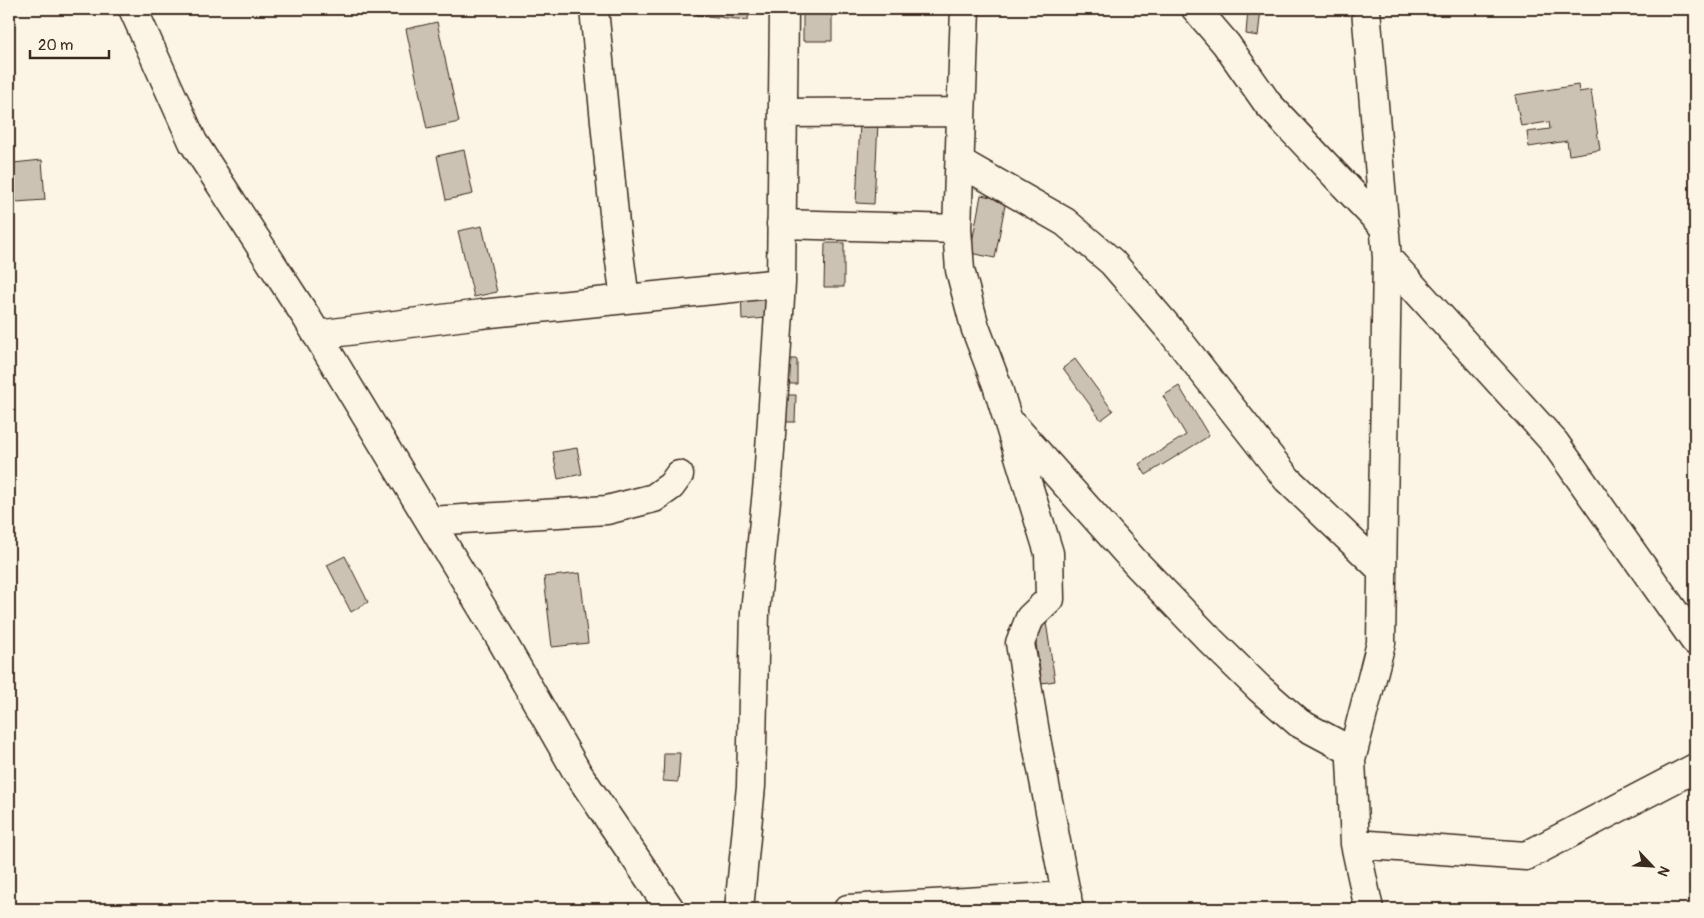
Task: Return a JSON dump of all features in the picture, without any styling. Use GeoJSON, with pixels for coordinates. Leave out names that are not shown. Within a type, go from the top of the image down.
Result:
{"type":"FeatureCollection","features":[{"type":"Feature","properties":{"kind":"street"},"geometry":{"type":"LineString","coordinates":[[133,9],[193,142],[317,334],[498,634],[577,772],[670,909]]}},
{"type":"Feature","properties":{"kind":"street"},"geometry":{"type":"LineString","coordinates":[[594,9],[615,224],[625,299]]}},
{"type":"Feature","properties":{"kind":"street"},"geometry":{"type":"LineString","coordinates":[[738,909],[751,786],[756,612],[768,480],[781,283],[784,9]]}},
{"type":"Feature","properties":{"kind":"street"},"geometry":{"type":"LineString","coordinates":[[848,909],[1068,902],[1037,744],[1020,643],[1030,618],[1050,599],[1049,553],[997,385],[975,328],[960,270],[957,229],[965,9]]}},
{"type":"Feature","properties":{"kind":"street"},"geometry":{"type":"LineString","coordinates":[[1196,9],[1226,44],[1268,104],[1385,228]]}},
{"type":"Feature","properties":{"kind":"street"},"geometry":{"type":"LineString","coordinates":[[1366,9],[1387,258],[1382,643],[1351,760],[1355,844],[1369,909]]}},
{"type":"Feature","properties":{"kind":"street"},"geometry":{"type":"LineString","coordinates":[[783,113],[962,112]]}},
{"type":"Feature","properties":{"kind":"street"},"geometry":{"type":"LineString","coordinates":[[960,162],[1065,222],[1112,262],[1172,332],[1286,479],[1382,570]]}},
{"type":"Feature","properties":{"kind":"street"},"geometry":{"type":"LineString","coordinates":[[781,224],[957,229]]}},
{"type":"Feature","properties":{"kind":"street"},"geometry":{"type":"LineString","coordinates":[[1387,258],[1555,443],[1695,641]]}},
{"type":"Feature","properties":{"kind":"street"},"geometry":{"type":"LineString","coordinates":[[317,334],[481,314],[781,283]]}},
{"type":"Feature","properties":{"kind":"street"},"geometry":{"type":"LineString","coordinates":[[1008,420],[1135,562],[1259,688],[1299,723],[1353,752]]}},
{"type":"Feature","properties":{"kind":"street"},"geometry":{"type":"LineString","coordinates":[[430,521],[607,510],[654,498],[672,486],[679,475]]}},
{"type":"Feature","properties":{"kind":"street"},"geometry":{"type":"LineString","coordinates":[[1355,844],[1526,856],[1695,768]]}},
{"type":"Feature","properties":{"kind":"building"},"geometry":{"type":"Polygon","coordinates":[[[697,9],[749,9],[748,20],[696,15],[697,9]]]}},
{"type":"Feature","properties":{"kind":"building"},"geometry":{"type":"Polygon","coordinates":[[[803,9],[832,9],[832,41],[803,41],[803,9]]]}},
{"type":"Feature","properties":{"kind":"building"},"geometry":{"type":"Polygon","coordinates":[[[1248,9],[1261,9],[1258,36],[1246,34],[1248,9]]]}},
{"type":"Feature","properties":{"kind":"building"},"geometry":{"type":"Polygon","coordinates":[[[437,22],[459,122],[427,129],[406,29],[437,22]]]}},
{"type":"Feature","properties":{"kind":"building"},"geometry":{"type":"Polygon","coordinates":[[[1578,85],[1579,92],[1591,90],[1600,150],[1569,155],[1567,141],[1529,147],[1527,132],[1550,129],[1549,122],[1521,126],[1515,95],[1578,85]]]}},
{"type":"Feature","properties":{"kind":"building"},"geometry":{"type":"Polygon","coordinates":[[[860,123],[878,123],[874,204],[856,203],[860,123]]]}},
{"type":"Feature","properties":{"kind":"building"},"geometry":{"type":"Polygon","coordinates":[[[464,150],[473,194],[446,200],[437,156],[464,150]]]}},
{"type":"Feature","properties":{"kind":"building"},"geometry":{"type":"Polygon","coordinates":[[[42,160],[45,200],[16,202],[13,163],[42,160]]]}},
{"type":"Feature","properties":{"kind":"building"},"geometry":{"type":"Polygon","coordinates":[[[981,195],[1006,200],[995,258],[970,253],[981,195]]]}},
{"type":"Feature","properties":{"kind":"building"},"geometry":{"type":"Polygon","coordinates":[[[482,226],[497,292],[474,297],[458,231],[482,226]]]}},
{"type":"Feature","properties":{"kind":"building"},"geometry":{"type":"Polygon","coordinates":[[[825,243],[844,243],[844,287],[824,287],[825,243]]]}},
{"type":"Feature","properties":{"kind":"building"},"geometry":{"type":"Polygon","coordinates":[[[766,288],[767,318],[742,320],[741,289],[766,288]]]}},
{"type":"Feature","properties":{"kind":"building"},"geometry":{"type":"Polygon","coordinates":[[[782,359],[797,359],[797,384],[782,384],[782,359]]]}},
{"type":"Feature","properties":{"kind":"building"},"geometry":{"type":"Polygon","coordinates":[[[1075,359],[1113,411],[1101,420],[1063,368],[1075,359]]]}},
{"type":"Feature","properties":{"kind":"building"},"geometry":{"type":"Polygon","coordinates":[[[1179,386],[1209,436],[1146,475],[1139,464],[1186,435],[1163,396],[1179,386]]]}},
{"type":"Feature","properties":{"kind":"building"},"geometry":{"type":"Polygon","coordinates":[[[784,395],[796,395],[795,422],[783,422],[784,395]]]}},
{"type":"Feature","properties":{"kind":"building"},"geometry":{"type":"Polygon","coordinates":[[[577,448],[582,474],[558,479],[553,452],[577,448]]]}},
{"type":"Feature","properties":{"kind":"building"},"geometry":{"type":"Polygon","coordinates":[[[345,556],[368,602],[351,612],[327,565],[345,556]]]}},
{"type":"Feature","properties":{"kind":"building"},"geometry":{"type":"Polygon","coordinates":[[[580,573],[588,643],[552,647],[544,577],[580,573]]]}},
{"type":"Feature","properties":{"kind":"building"},"geometry":{"type":"Polygon","coordinates":[[[1046,622],[1055,681],[1042,683],[1033,624],[1046,622]]]}},
{"type":"Feature","properties":{"kind":"building"},"geometry":{"type":"Polygon","coordinates":[[[664,753],[680,753],[678,782],[663,781],[664,753]]]}}]}
